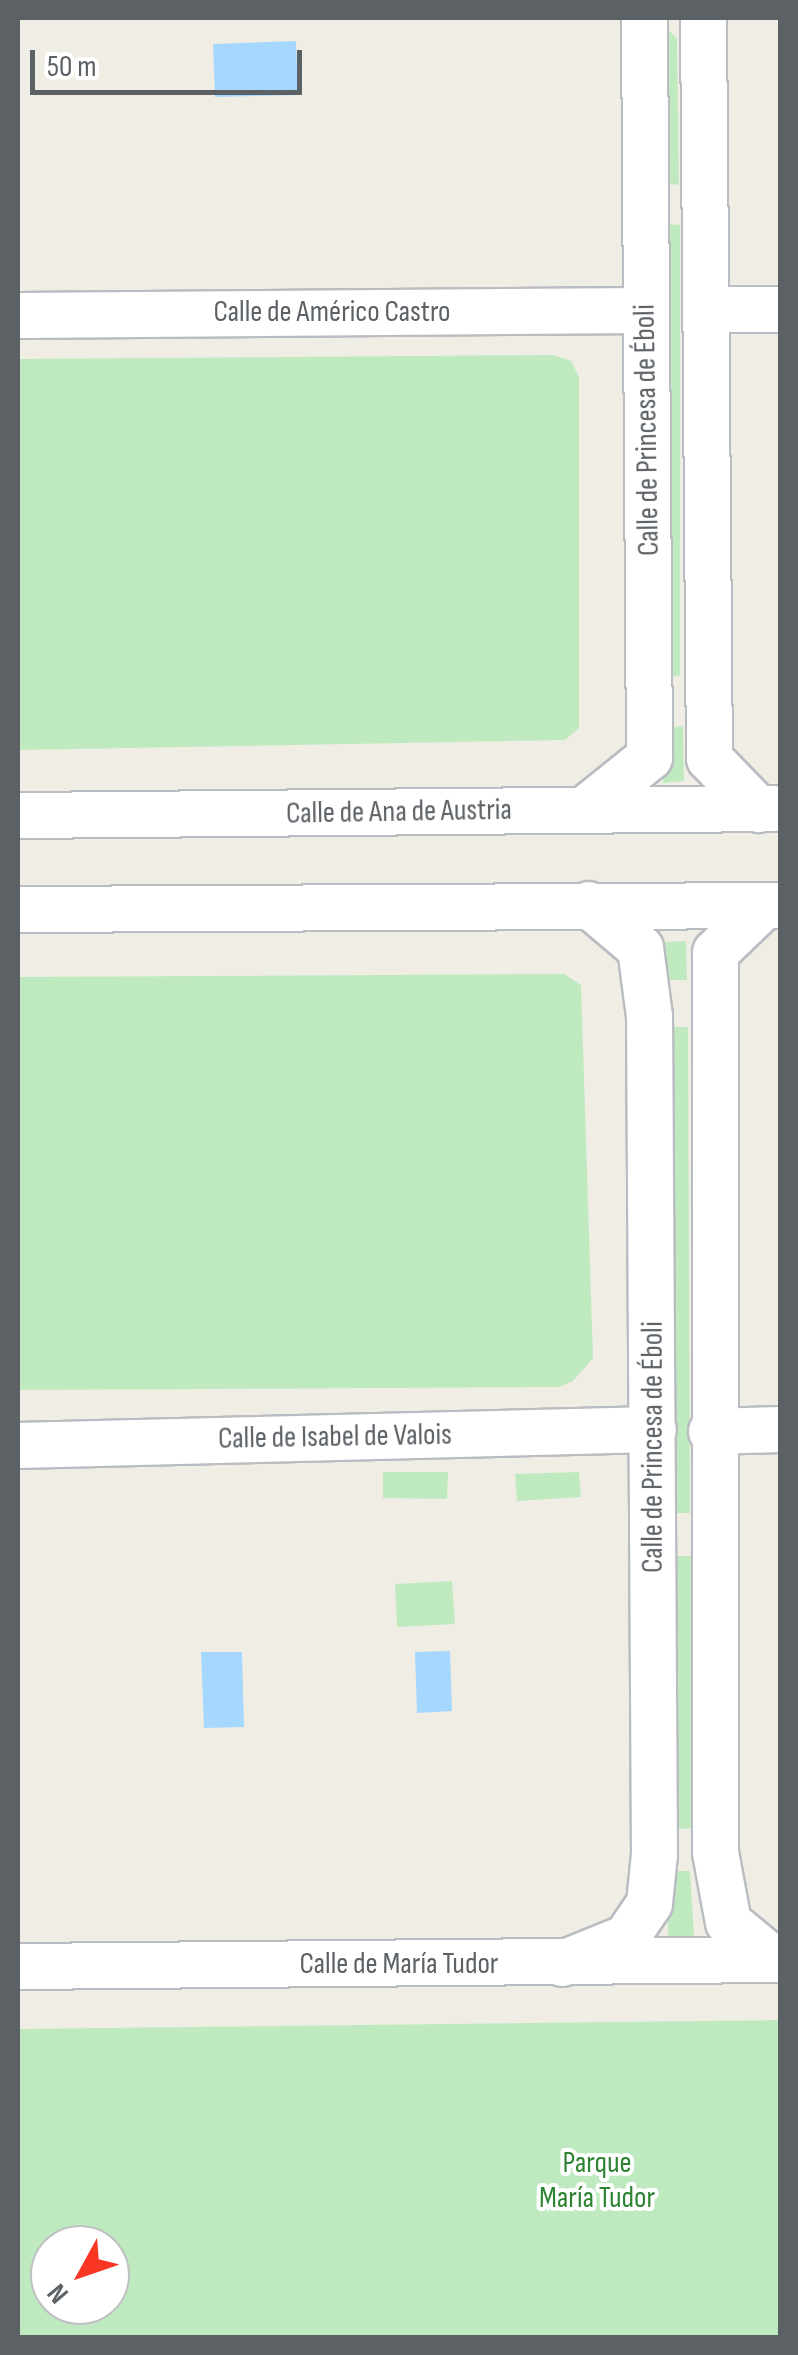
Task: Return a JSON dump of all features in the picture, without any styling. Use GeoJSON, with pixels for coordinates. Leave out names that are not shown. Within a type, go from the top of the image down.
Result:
{"type":"FeatureCollection","features":[{"type":"Feature","properties":{"kind":"street","name":"Calle de Princesa de Éboli"},"geometry":{"type":"LineString","coordinates":[[583,810],[648,757],[644,18]]}},
{"type":"Feature","properties":{"kind":"street","name":"Calle de Princesa de Éboli"},"geometry":{"type":"LineString","coordinates":[[702,20],[709,758],[769,808]]}},
{"type":"Feature","properties":{"kind":"street"},"geometry":{"type":"LineString","coordinates":[[705,309],[780,308]]}},
{"type":"Feature","properties":{"kind":"street","name":"Calle de Américo Castro"},"geometry":{"type":"LineString","coordinates":[[18,314],[646,310]]}},
{"type":"Feature","properties":{"kind":"street","name":"Calle de Ana de Austria"},"geometry":{"type":"LineString","coordinates":[[18,815],[769,808]]}},
{"type":"Feature","properties":{"kind":"street","name":"Calle de Princesa de Éboli"},"geometry":{"type":"LineString","coordinates":[[562,1963],[626,1937],[649,1903],[654,1430],[646,999],[640,948],[588,904]]}},
{"type":"Feature","properties":{"kind":"street","name":"Calle de Princesa de Éboli"},"geometry":{"type":"LineString","coordinates":[[772,906],[715,952],[712,1431],[720,1904],[742,1939],[777,1959]]}},
{"type":"Feature","properties":{"kind":"street"},"geometry":{"type":"LineString","coordinates":[[18,909],[772,906]]}},
{"type":"Feature","properties":{"kind":"street","name":"Calle de Isabel de Valois"},"geometry":{"type":"LineString","coordinates":[[18,1444],[654,1430]]}},
{"type":"Feature","properties":{"kind":"street"},"geometry":{"type":"LineString","coordinates":[[712,1431],[780,1430]]}},
{"type":"Feature","properties":{"kind":"street","name":"Calle de María Tudor"},"geometry":{"type":"LineString","coordinates":[[18,1966],[777,1959]]}},
{"type":"Feature","properties":{"kind":"green space"},"geometry":{"type":"Polygon","coordinates":[[[662,23],[677,39],[679,185],[664,183],[662,23]]]}},
{"type":"Feature","properties":{"kind":"green space"},"geometry":{"type":"Polygon","coordinates":[[[661,224],[680,225],[680,676],[664,677],[661,224]]]}},
{"type":"Feature","properties":{"kind":"green space"},"geometry":{"type":"Polygon","coordinates":[[[553,355],[571,361],[579,377],[579,728],[565,740],[18,750],[18,359],[553,355]]]}},
{"type":"Feature","properties":{"kind":"green space"},"geometry":{"type":"Polygon","coordinates":[[[683,726],[684,781],[663,783],[663,728],[683,726]]]}},
{"type":"Feature","properties":{"kind":"green space"},"geometry":{"type":"Polygon","coordinates":[[[686,941],[687,980],[665,980],[664,942],[686,941]]]}},
{"type":"Feature","properties":{"kind":"green space"},"geometry":{"type":"Polygon","coordinates":[[[564,974],[581,985],[593,1358],[573,1381],[559,1387],[18,1390],[18,977],[564,974]]]}},
{"type":"Feature","properties":{"kind":"green space"},"geometry":{"type":"Polygon","coordinates":[[[665,1027],[688,1027],[690,1513],[672,1513],[665,1027]]]}},
{"type":"Feature","properties":{"kind":"green space"},"geometry":{"type":"Polygon","coordinates":[[[383,1472],[448,1472],[447,1499],[383,1498],[383,1472]]]}},
{"type":"Feature","properties":{"kind":"green space"},"geometry":{"type":"Polygon","coordinates":[[[579,1472],[581,1497],[517,1501],[515,1474],[579,1472]]]}},
{"type":"Feature","properties":{"kind":"green space"},"geometry":{"type":"Polygon","coordinates":[[[672,1556],[695,1556],[696,1828],[673,1829],[672,1556]]]}},
{"type":"Feature","properties":{"kind":"green space"},"geometry":{"type":"Polygon","coordinates":[[[452,1581],[455,1624],[397,1627],[395,1584],[452,1581]]]}},
{"type":"Feature","properties":{"kind":"green space"},"geometry":{"type":"Polygon","coordinates":[[[669,1871],[690,1871],[694,1937],[668,1936],[669,1871]]]}},
{"type":"Feature","properties":{"kind":"green space","name":"Parque María Tudor"},"geometry":{"type":"Polygon","coordinates":[[[780,2020],[780,2337],[18,2337],[18,2029],[780,2020]]]}},
{"type":"Feature","properties":{"kind":"water"},"geometry":{"type":"Polygon","coordinates":[[[296,41],[298,95],[215,97],[213,44],[296,41]]]}},
{"type":"Feature","properties":{"kind":"water"},"geometry":{"type":"Polygon","coordinates":[[[450,1651],[452,1711],[417,1713],[415,1652],[450,1651]]]}},
{"type":"Feature","properties":{"kind":"water"},"geometry":{"type":"Polygon","coordinates":[[[201,1652],[242,1652],[244,1727],[204,1728],[201,1652]]]}}]}
